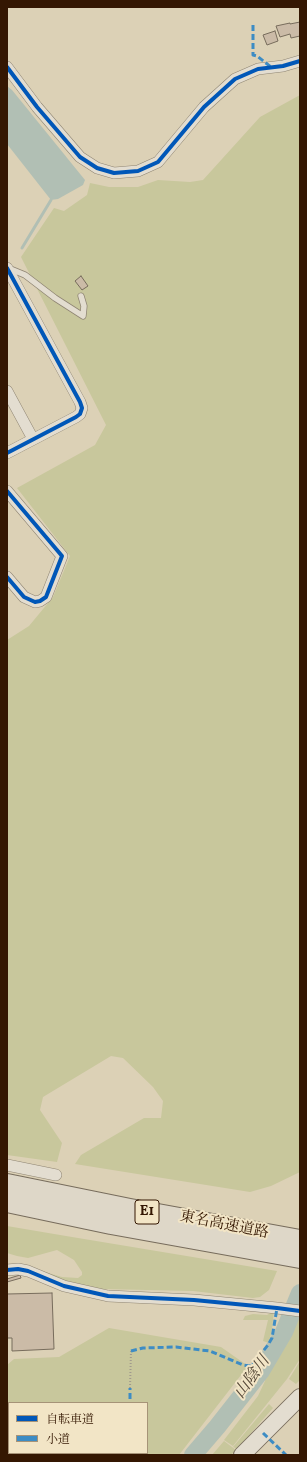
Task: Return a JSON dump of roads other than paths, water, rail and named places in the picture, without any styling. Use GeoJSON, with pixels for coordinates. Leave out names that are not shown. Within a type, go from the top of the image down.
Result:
{"type":"FeatureCollection","features":[{"type":"Feature","properties":{"kind":"highway","name":"東名高速道路"},"geometry":{"type":"LineString","coordinates":[[7,1184],[293,1248]]}},
{"type":"Feature","properties":{"kind":"highway","name":"東名高速道路"},"geometry":{"type":"LineString","coordinates":[[7,1202],[111,1224],[293,1248]]}},
{"type":"Feature","properties":{"kind":"main road"},"geometry":{"type":"LineString","coordinates":[[242,1455],[300,1397]]}},
{"type":"Feature","properties":{"kind":"street"},"geometry":{"type":"LineString","coordinates":[[7,67],[38,107],[80,156],[97,168],[114,173],[138,171],[158,162],[204,107],[235,79],[258,69],[283,66],[300,61]]}},
{"type":"Feature","properties":{"kind":"street"},"geometry":{"type":"LineString","coordinates":[[7,268],[82,408],[80,414],[76,417],[7,453]]}},
{"type":"Feature","properties":{"kind":"street"},"geometry":{"type":"LineString","coordinates":[[7,391],[33,439]]}},
{"type":"Feature","properties":{"kind":"street"},"geometry":{"type":"LineString","coordinates":[[7,491],[62,556],[46,598],[40,601],[35,602],[24,597],[7,577]]}},
{"type":"Feature","properties":{"kind":"street"},"geometry":{"type":"LineString","coordinates":[[7,1165],[56,1175]]}},
{"type":"Feature","properties":{"kind":"street"},"geometry":{"type":"LineString","coordinates":[[7,1270],[18,1269],[28,1271],[64,1286],[108,1296],[194,1300],[300,1311]]}},
{"type":"Feature","properties":{"kind":"lane"},"geometry":{"type":"LineString","coordinates":[[7,268],[25,274],[55,298],[83,316],[84,306],[81,296]]}},
{"type":"Feature","properties":{"kind":"waterway"},"geometry":{"type":"LineString","coordinates":[[22,248],[51,200]]}},
{"type":"Feature","properties":{"kind":"waterway","name":"山陰川"},"geometry":{"type":"LineString","coordinates":[[193,1455],[261,1371],[284,1332],[300,1293]]}}]}
